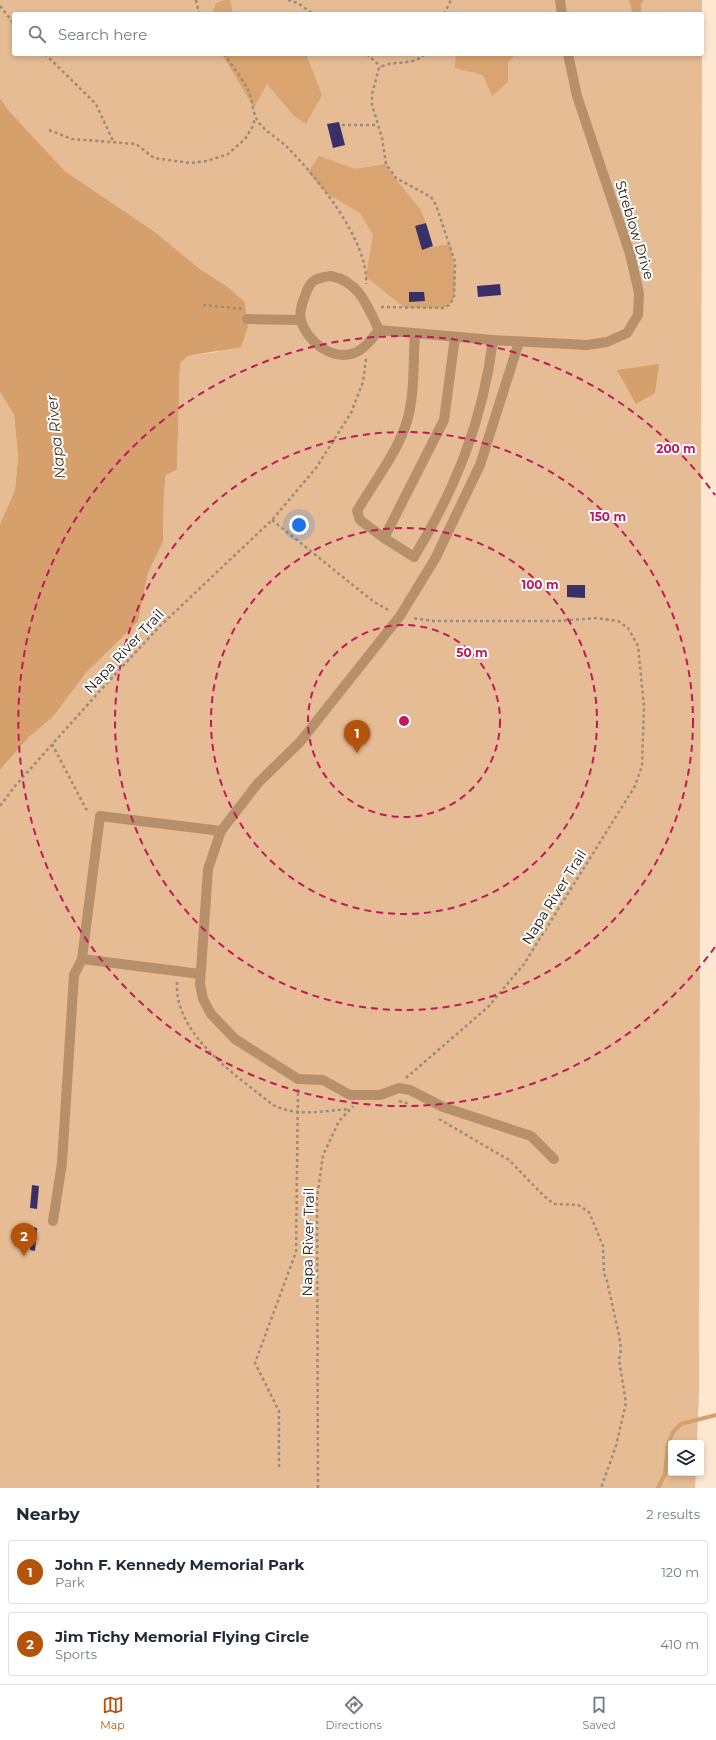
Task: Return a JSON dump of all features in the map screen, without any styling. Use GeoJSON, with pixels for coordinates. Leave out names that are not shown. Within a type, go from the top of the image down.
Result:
{"type":"FeatureCollection","features":[{"type":"Feature","properties":{"kind":"street"},"geometry":{"type":"LineString","coordinates":[[560,0],[562,12]]}},
{"type":"Feature","properties":{"kind":"street","name":"Streblow Drive"},"geometry":{"type":"LineString","coordinates":[[379,330],[519,342],[587,345],[607,342],[628,333],[638,315],[639,293],[630,254],[577,96],[568,56]]}},
{"type":"Feature","properties":{"kind":"street"},"geometry":{"type":"LineString","coordinates":[[331,276],[342,278],[358,290],[364,301],[379,330],[369,343],[360,350],[346,355],[331,352],[318,345],[311,339],[301,320],[301,310],[309,285],[318,277],[331,276]]}},
{"type":"Feature","properties":{"kind":"street"},"geometry":{"type":"LineString","coordinates":[[247,320],[301,320]]}},
{"type":"Feature","properties":{"kind":"street"},"geometry":{"type":"LineString","coordinates":[[415,333],[411,394],[407,420],[400,440],[357,512],[360,520],[384,538],[414,557],[430,532],[463,462],[477,424],[490,367],[493,340]]}},
{"type":"Feature","properties":{"kind":"street"},"geometry":{"type":"LineString","coordinates":[[384,538],[444,420],[455,337]]}},
{"type":"Feature","properties":{"kind":"street"},"geometry":{"type":"LineString","coordinates":[[519,342],[480,465],[435,558],[400,616],[300,742],[258,783],[221,831],[208,869],[200,984],[203,999],[211,1014],[235,1039],[298,1079],[323,1080],[350,1095],[380,1095],[399,1088],[410,1090],[443,1107],[531,1136],[554,1160]]}},
{"type":"Feature","properties":{"kind":"street"},"geometry":{"type":"LineString","coordinates":[[53,1221],[62,1163],[74,975],[82,958],[100,816],[221,831]]}},
{"type":"Feature","properties":{"kind":"street"},"geometry":{"type":"LineString","coordinates":[[82,958],[200,974]]}},
{"type":"Feature","properties":{"kind":"path"},"geometry":{"type":"LineString","coordinates":[[196,0],[199,12]]}},
{"type":"Feature","properties":{"kind":"path"},"geometry":{"type":"LineString","coordinates":[[288,0],[298,3],[310,12]]}},
{"type":"Feature","properties":{"kind":"path"},"geometry":{"type":"LineString","coordinates":[[445,12],[451,0]]}},
{"type":"Feature","properties":{"kind":"path"},"geometry":{"type":"LineString","coordinates":[[0,6],[12,21]]}},
{"type":"Feature","properties":{"kind":"path"},"geometry":{"type":"LineString","coordinates":[[46,56],[96,104],[112,141]]}},
{"type":"Feature","properties":{"kind":"path"},"geometry":{"type":"LineString","coordinates":[[225,56],[248,91],[256,118],[263,127],[286,146],[296,157],[326,193],[350,227],[362,257],[366,277],[364,301],[383,308],[444,308],[449,305],[454,298],[455,262],[436,205],[431,197],[396,178],[390,172],[386,164],[378,125],[372,105],[372,94],[379,68],[387,64],[401,64],[415,60],[422,56]]}},
{"type":"Feature","properties":{"kind":"path"},"geometry":{"type":"LineString","coordinates":[[369,56],[381,67]]}},
{"type":"Feature","properties":{"kind":"path"},"geometry":{"type":"LineString","coordinates":[[49,130],[72,139],[136,144],[154,158],[190,163],[207,161],[228,154],[245,139],[256,118]]}},
{"type":"Feature","properties":{"kind":"path"},"geometry":{"type":"LineString","coordinates":[[342,125],[378,125]]}},
{"type":"Feature","properties":{"kind":"path"},"geometry":{"type":"LineString","coordinates":[[203,305],[249,309]]}},
{"type":"Feature","properties":{"kind":"path","name":"Napa River Trail"},"geometry":{"type":"LineString","coordinates":[[0,806],[52,744],[160,626],[272,520],[316,468],[351,413],[363,382],[369,343]]}},
{"type":"Feature","properties":{"kind":"path","name":"Napa River Trail"},"geometry":{"type":"LineString","coordinates":[[272,520],[374,602],[400,616],[434,621],[559,621],[596,618],[618,621],[628,628],[638,646],[644,706],[642,766],[635,786],[524,964],[488,1007],[405,1079]]}},
{"type":"Feature","properties":{"kind":"path"},"geometry":{"type":"LineString","coordinates":[[52,744],[86,810],[100,816]]}},
{"type":"Feature","properties":{"kind":"path"},"geometry":{"type":"LineString","coordinates":[[177,971],[177,989],[181,1011],[204,1046],[272,1105],[284,1111],[298,1113],[349,1109]]}},
{"type":"Feature","properties":{"kind":"path"},"geometry":{"type":"LineString","coordinates":[[279,1467],[279,1411],[256,1363],[296,1252],[298,1079]]}},
{"type":"Feature","properties":{"kind":"path"},"geometry":{"type":"LineString","coordinates":[[380,1095],[413,1104]]}},
{"type":"Feature","properties":{"kind":"path","name":"Napa River Trail"},"geometry":{"type":"LineString","coordinates":[[318,1488],[317,1198],[323,1155],[339,1121],[349,1109],[358,1103]]}},
{"type":"Feature","properties":{"kind":"path"},"geometry":{"type":"LineString","coordinates":[[436,1117],[509,1160],[544,1196],[554,1204],[578,1205],[589,1212],[603,1246],[604,1273],[619,1335],[621,1349],[619,1360],[626,1403],[616,1446],[601,1488]]}},
{"type":"Feature","properties":{"kind":"shaded area"},"geometry":{"type":"Polygon","coordinates":[[[0,0],[702,0],[702,12],[12,12],[12,56],[702,56],[699,1391],[697,1440],[668,1440],[668,1476],[696,1476],[695,1488],[0,1488],[0,770],[29,737],[53,717],[86,673],[138,622],[148,573],[163,542],[164,492],[166,475],[177,470],[180,363],[188,356],[217,352],[248,327],[245,302],[228,287],[200,269],[155,232],[65,171],[10,112],[0,98],[0,0]]]}},
{"type":"Feature","properties":{"kind":"shaded area"},"geometry":{"type":"Polygon","coordinates":[[[230,0],[233,12],[213,12],[216,3],[230,0]]]}},
{"type":"Feature","properties":{"kind":"shaded area"},"geometry":{"type":"Polygon","coordinates":[[[223,56],[307,56],[322,95],[306,124],[294,116],[267,84],[254,108],[223,56]]]}},
{"type":"Feature","properties":{"kind":"shaded area"},"geometry":{"type":"Polygon","coordinates":[[[456,56],[514,56],[508,62],[508,82],[492,96],[483,75],[455,68],[456,56]]]}},
{"type":"Feature","properties":{"kind":"shaded area"},"geometry":{"type":"Polygon","coordinates":[[[319,156],[355,169],[386,164],[390,172],[420,209],[426,223],[415,226],[422,249],[450,244],[454,264],[455,287],[453,299],[448,305],[444,308],[405,308],[366,277],[373,235],[360,213],[326,193],[308,172],[319,156]]]}},
{"type":"Feature","properties":{"kind":"shaded area"},"geometry":{"type":"Polygon","coordinates":[[[0,392],[14,415],[18,457],[15,490],[0,524],[0,392]]]}},
{"type":"Feature","properties":{"kind":"water"},"geometry":{"type":"Polygon","coordinates":[[[629,0],[644,0],[641,4],[641,12],[632,12],[629,0]]]}},
{"type":"Feature","properties":{"kind":"water","name":"Napa River"},"geometry":{"type":"Polygon","coordinates":[[[0,98],[10,112],[65,171],[155,232],[200,269],[228,287],[245,302],[248,327],[241,347],[188,356],[180,363],[177,470],[166,475],[164,492],[163,542],[148,573],[138,622],[86,673],[53,717],[29,737],[0,770],[0,524],[15,490],[18,457],[14,415],[0,392],[0,98]]]}},
{"type":"Feature","properties":{"kind":"water"},"geometry":{"type":"Polygon","coordinates":[[[659,364],[655,393],[636,404],[617,370],[659,364]]]}},
{"type":"Feature","properties":{"kind":"building"},"geometry":{"type":"Polygon","coordinates":[[[339,122],[345,145],[333,148],[327,124],[339,122]]]}},
{"type":"Feature","properties":{"kind":"building"},"geometry":{"type":"Polygon","coordinates":[[[426,223],[433,246],[422,250],[415,226],[426,223]]]}},
{"type":"Feature","properties":{"kind":"building"},"geometry":{"type":"Polygon","coordinates":[[[500,284],[501,295],[478,297],[477,286],[500,284]]]}},
{"type":"Feature","properties":{"kind":"building"},"geometry":{"type":"Polygon","coordinates":[[[409,292],[424,292],[425,301],[409,302],[409,292]]]}},
{"type":"Feature","properties":{"kind":"building"},"geometry":{"type":"Polygon","coordinates":[[[567,585],[585,585],[585,598],[567,597],[567,585]]]}},
{"type":"Feature","properties":{"kind":"building"},"geometry":{"type":"Polygon","coordinates":[[[32,1185],[39,1186],[37,1209],[30,1208],[32,1185]]]}},
{"type":"Feature","properties":{"kind":"building"},"geometry":{"type":"Polygon","coordinates":[[[32,1227],[37,1228],[35,1251],[30,1250],[32,1227]]]}},
{"type":"Feature","properties":{"kind":"waterway"},"geometry":{"type":"LineString","coordinates":[[658,1488],[665,1474],[668,1444],[673,1432],[681,1424],[716,1415]]}},
{"type":"Feature","properties":{"kind":"place","name":"John F. Kennedy Memorial Park"},"geometry":{"type":"Point","coordinates":[357,753]}},
{"type":"Feature","properties":{"kind":"place","name":"Jim Tichy Memorial Flying Circle"},"geometry":{"type":"Point","coordinates":[24,1256]}}]}
